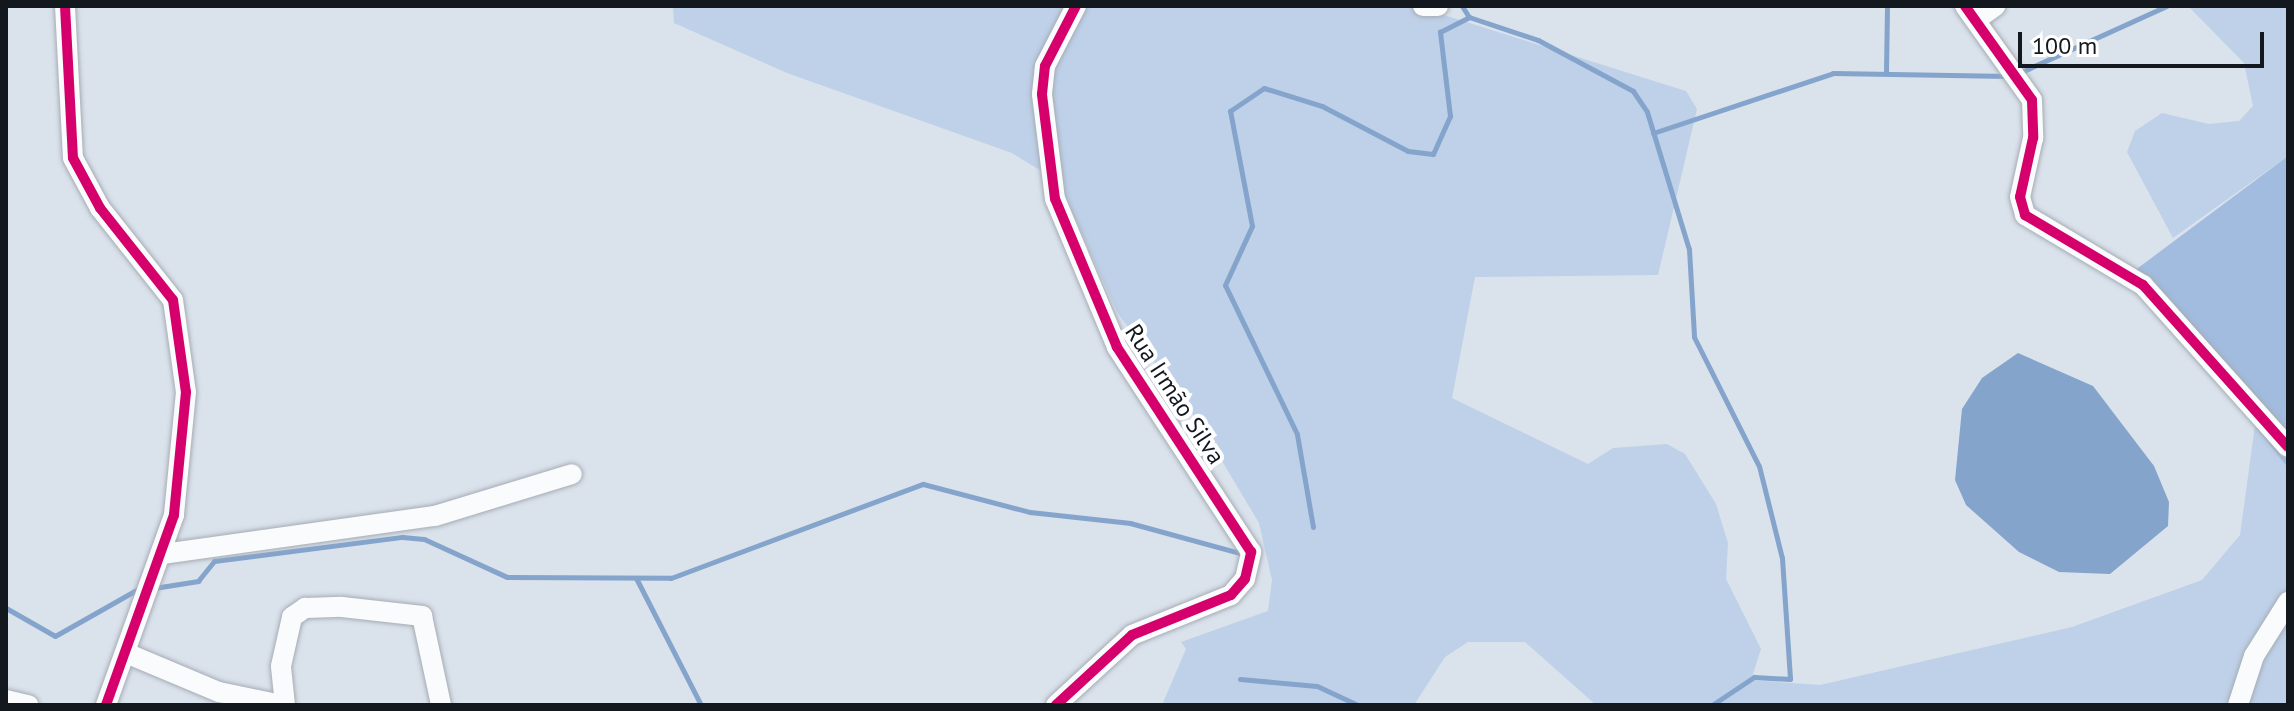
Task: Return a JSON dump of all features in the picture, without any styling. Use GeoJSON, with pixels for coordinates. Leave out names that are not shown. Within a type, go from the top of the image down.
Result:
{"type":"FeatureCollection","features":[{"type":"Feature","properties":{"kind":"street"},"geometry":{"type":"LineString","coordinates":[[65,6],[73,158],[100,208],[173,300],[182,324],[184,450],[163,554],[106,705]]}},
{"type":"Feature","properties":{"kind":"street","name":"Rua Irmão Silva"},"geometry":{"type":"LineString","coordinates":[[1056,705],[1132,635],[1231,595],[1245,579],[1251,552],[1117,347],[1055,199],[1042,94],[1045,66],[1076,6]]}},
{"type":"Feature","properties":{"kind":"street"},"geometry":{"type":"LineString","coordinates":[[1423,6],[1438,6]]}},
{"type":"Feature","properties":{"kind":"street"},"geometry":{"type":"LineString","coordinates":[[1995,6],[1970,13],[2032,100],[2033,138],[2020,197],[2025,215],[2143,285],[2288,447]]}},
{"type":"Feature","properties":{"kind":"street"},"geometry":{"type":"LineString","coordinates":[[163,554],[435,516],[572,474]]}},
{"type":"Feature","properties":{"kind":"street"},"geometry":{"type":"LineString","coordinates":[[2238,705],[2254,656],[2288,602]]}},
{"type":"Feature","properties":{"kind":"street"},"geometry":{"type":"LineString","coordinates":[[126,653],[219,692],[283,705],[281,666],[292,617],[305,608],[342,607],[422,616],[441,705]]}},
{"type":"Feature","properties":{"kind":"street"},"geometry":{"type":"LineString","coordinates":[[6,700],[28,705]]}},
{"type":"Feature","properties":{"kind":"shaded area"},"geometry":{"type":"Polygon","coordinates":[[[673,6],[1415,6],[1686,91],[1697,109],[1658,275],[1475,277],[1452,398],[1588,464],[1613,448],[1667,444],[1685,454],[1716,504],[1728,543],[1726,579],[1761,649],[1751,680],[1820,685],[2072,627],[2202,580],[2240,535],[2255,425],[2288,468],[2288,705],[1596,705],[1525,642],[1468,642],[1445,657],[1414,705],[1162,705],[1186,649],[1181,642],[1268,611],[1272,580],[1259,523],[1200,424],[1117,312],[1059,182],[1012,153],[787,73],[674,23],[673,6]]]}},
{"type":"Feature","properties":{"kind":"shaded area"},"geometry":{"type":"Polygon","coordinates":[[[2188,6],[2288,6],[2288,156],[2173,238],[2127,152],[2135,131],[2162,113],[2209,124],[2239,121],[2253,106],[2244,63],[2188,6]]]}},
{"type":"Feature","properties":{"kind":"shaded area"},"geometry":{"type":"Polygon","coordinates":[[[2288,156],[2288,468],[2134,271],[2288,156]]]}},
{"type":"Feature","properties":{"kind":"shaded area"},"geometry":{"type":"Polygon","coordinates":[[[2018,353],[2093,386],[2154,466],[2169,502],[2168,526],[2110,574],[2059,572],[2019,552],[1966,505],[1955,480],[1962,409],[1982,378],[2018,353]]]}},
{"type":"Feature","properties":{"kind":"waterway"},"geometry":{"type":"LineString","coordinates":[[1462,6],[1469,17],[1538,40],[1633,91],[1647,112],[1689,249],[1694,337],[1759,466],[1782,558],[1790,679],[1754,677],[1712,705]]}},
{"type":"Feature","properties":{"kind":"waterway"},"geometry":{"type":"LineString","coordinates":[[1886,71],[1887,6]]}},
{"type":"Feature","properties":{"kind":"waterway"},"geometry":{"type":"LineString","coordinates":[[2019,73],[2167,6]]}},
{"type":"Feature","properties":{"kind":"waterway"},"geometry":{"type":"LineString","coordinates":[[1313,527],[1297,434],[1225,285],[1252,226],[1230,111],[1264,88],[1322,106],[1408,151],[1433,154],[1450,116],[1440,32],[1469,17]]}},
{"type":"Feature","properties":{"kind":"waterway"},"geometry":{"type":"LineString","coordinates":[[1653,133],[1833,73],[2009,76]]}},
{"type":"Feature","properties":{"kind":"waterway"},"geometry":{"type":"LineString","coordinates":[[154,588],[198,581],[214,561],[402,537],[424,539],[507,577],[671,578],[923,484],[1030,512],[1130,523],[1243,554]]}},
{"type":"Feature","properties":{"kind":"waterway"},"geometry":{"type":"LineString","coordinates":[[636,578],[701,705]]}},
{"type":"Feature","properties":{"kind":"waterway"},"geometry":{"type":"LineString","coordinates":[[6,608],[55,636],[140,588]]}},
{"type":"Feature","properties":{"kind":"waterway"},"geometry":{"type":"LineString","coordinates":[[1240,679],[1317,686],[1358,705]]}},
{"type":"Feature","properties":{"kind":"cycle path"},"geometry":{"type":"LineString","coordinates":[[65,6],[73,158],[100,208],[173,300],[186,392],[174,515],[106,705]]}},
{"type":"Feature","properties":{"kind":"cycle path"},"geometry":{"type":"LineString","coordinates":[[1056,705],[1132,635],[1231,595],[1245,579],[1251,552],[1117,347],[1055,199],[1042,94],[1045,66],[1076,6]]}},
{"type":"Feature","properties":{"kind":"cycle path"},"geometry":{"type":"LineString","coordinates":[[1965,6],[2032,100],[2033,138],[2020,197],[2025,215],[2143,285],[2288,447]]}}]}
